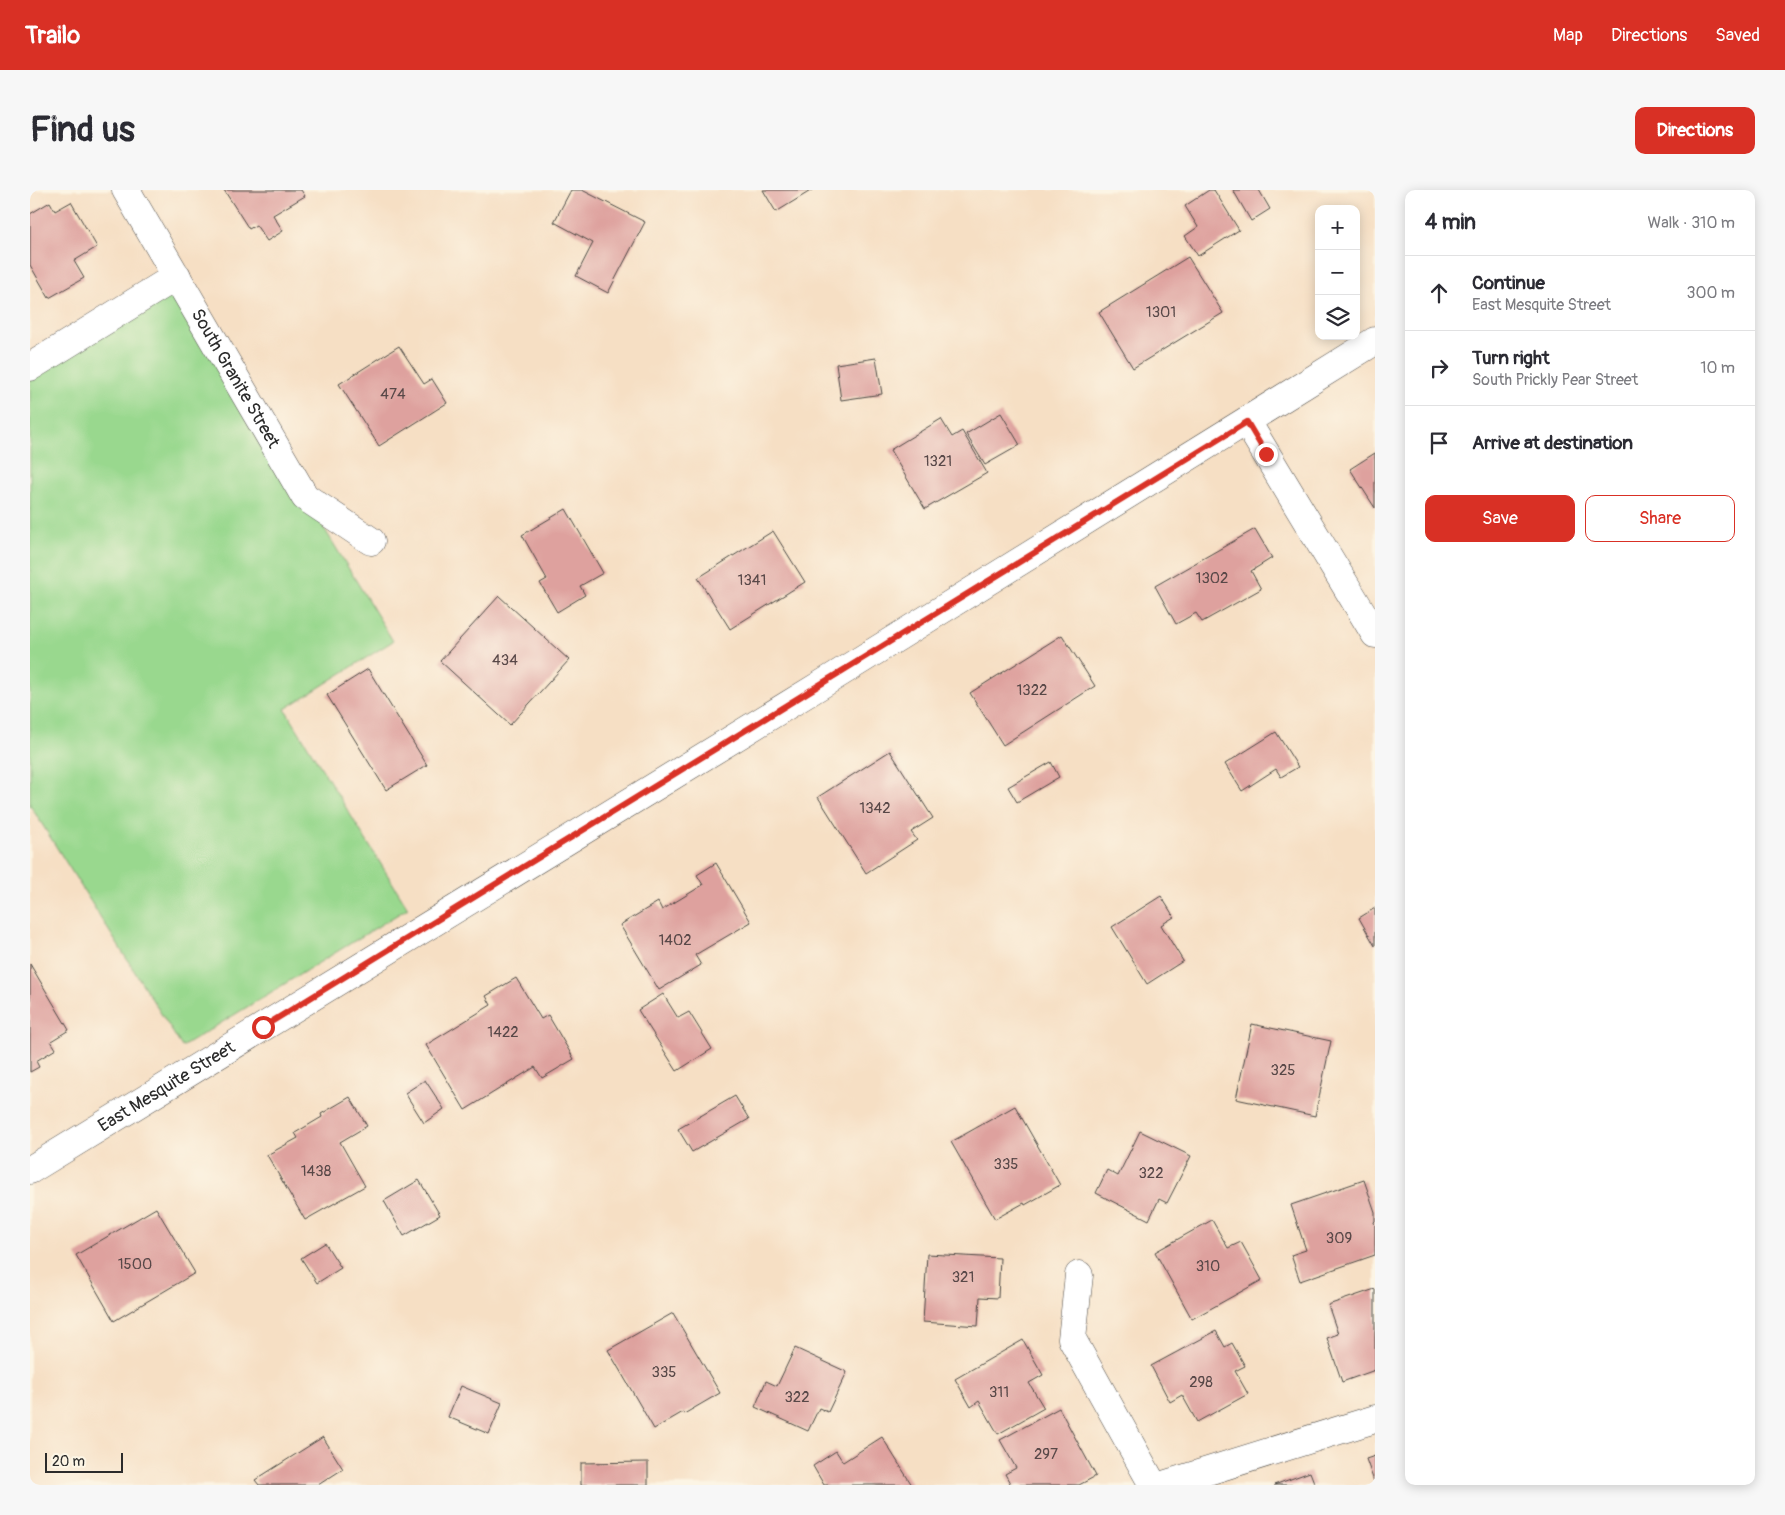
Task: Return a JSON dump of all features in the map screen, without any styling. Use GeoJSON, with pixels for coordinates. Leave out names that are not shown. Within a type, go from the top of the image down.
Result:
{"type":"FeatureCollection","features":[{"type":"Feature","properties":{"kind":"street","name":"South Granite Street"},"geometry":{"type":"LineString","coordinates":[[126,190],[178,276],[304,497],[370,541]]}},
{"type":"Feature","properties":{"kind":"street"},"geometry":{"type":"LineString","coordinates":[[30,367],[178,276]]}},
{"type":"Feature","properties":{"kind":"street","name":"East Mesquite Street"},"geometry":{"type":"LineString","coordinates":[[30,1170],[1247,422],[1375,341]]}},
{"type":"Feature","properties":{"kind":"street"},"geometry":{"type":"LineString","coordinates":[[1247,422],[1375,634]]}},
{"type":"Feature","properties":{"kind":"street"},"geometry":{"type":"LineString","coordinates":[[1079,1275],[1072,1338],[1153,1485]]}},
{"type":"Feature","properties":{"kind":"street"},"geometry":{"type":"LineString","coordinates":[[1162,1485],[1375,1419]]}},
{"type":"Feature","properties":{"kind":"green space"},"geometry":{"type":"Polygon","coordinates":[[[177,276],[305,497],[393,641],[285,709],[408,908],[182,1047],[30,805],[30,367],[177,276]]]}},
{"type":"Feature","properties":{"kind":"building"},"geometry":{"type":"Polygon","coordinates":[[[224,190],[301,190],[305,196],[273,215],[283,231],[267,241],[256,225],[249,229],[224,190]]]}},
{"type":"Feature","properties":{"kind":"building"},"geometry":{"type":"Polygon","coordinates":[[[571,190],[582,190],[645,222],[608,293],[576,276],[593,243],[554,222],[571,190]]]}},
{"type":"Feature","properties":{"kind":"building"},"geometry":{"type":"Polygon","coordinates":[[[763,190],[812,190],[776,212],[763,190]]]}},
{"type":"Feature","properties":{"kind":"building"},"geometry":{"type":"Polygon","coordinates":[[[1209,190],[1214,190],[1239,230],[1198,256],[1185,236],[1198,227],[1185,206],[1209,190]]]}},
{"type":"Feature","properties":{"kind":"building"},"geometry":{"type":"Polygon","coordinates":[[[1233,190],[1259,190],[1270,209],[1251,221],[1233,190]]]}},
{"type":"Feature","properties":{"kind":"building"},"geometry":{"type":"Polygon","coordinates":[[[50,202],[55,211],[71,202],[97,247],[74,261],[84,278],[49,298],[30,265],[30,214],[50,202]]]}},
{"type":"Feature","properties":{"kind":"building"},"geometry":{"type":"Polygon","coordinates":[[[1188,257],[1223,313],[1133,368],[1099,312],[1188,257]]]}},
{"type":"Feature","properties":{"kind":"building"},"geometry":{"type":"Polygon","coordinates":[[[399,346],[424,384],[432,379],[447,403],[379,446],[339,384],[399,346]]]}},
{"type":"Feature","properties":{"kind":"building"},"geometry":{"type":"Polygon","coordinates":[[[876,358],[882,394],[841,400],[836,364],[876,358]]]}},
{"type":"Feature","properties":{"kind":"building"},"geometry":{"type":"Polygon","coordinates":[[[1001,413],[1020,445],[985,465],[966,434],[1001,413]]]}},
{"type":"Feature","properties":{"kind":"building"},"geometry":{"type":"Polygon","coordinates":[[[941,419],[952,437],[962,431],[987,473],[925,509],[890,450],[941,419]]]}},
{"type":"Feature","properties":{"kind":"building"},"geometry":{"type":"Polygon","coordinates":[[[1375,453],[1375,508],[1350,469],[1375,453]]]}},
{"type":"Feature","properties":{"kind":"building"},"geometry":{"type":"Polygon","coordinates":[[[566,509],[603,573],[580,586],[585,595],[557,612],[540,583],[547,579],[522,535],[566,509]]]}},
{"type":"Feature","properties":{"kind":"building"},"geometry":{"type":"Polygon","coordinates":[[[1255,529],[1272,558],[1251,571],[1261,589],[1202,622],[1196,613],[1176,624],[1155,586],[1255,529]]]}},
{"type":"Feature","properties":{"kind":"building"},"geometry":{"type":"Polygon","coordinates":[[[773,531],[805,582],[730,629],[698,578],[773,531]]]}},
{"type":"Feature","properties":{"kind":"building"},"geometry":{"type":"Polygon","coordinates":[[[499,596],[569,660],[510,725],[440,661],[499,596]]]}},
{"type":"Feature","properties":{"kind":"building"},"geometry":{"type":"Polygon","coordinates":[[[1062,635],[1095,686],[1003,745],[970,693],[1062,635]]]}},
{"type":"Feature","properties":{"kind":"building"},"geometry":{"type":"Polygon","coordinates":[[[368,669],[427,765],[386,790],[327,695],[368,669]]]}},
{"type":"Feature","properties":{"kind":"building"},"geometry":{"type":"Polygon","coordinates":[[[1276,732],[1298,767],[1281,777],[1276,769],[1242,791],[1225,764],[1276,732]]]}},
{"type":"Feature","properties":{"kind":"building"},"geometry":{"type":"Polygon","coordinates":[[[890,751],[933,818],[911,832],[917,840],[866,873],[818,797],[890,751]]]}},
{"type":"Feature","properties":{"kind":"building"},"geometry":{"type":"Polygon","coordinates":[[[1051,762],[1059,777],[1017,802],[1008,787],[1051,762]]]}},
{"type":"Feature","properties":{"kind":"building"},"geometry":{"type":"Polygon","coordinates":[[[716,863],[751,922],[695,955],[701,965],[659,990],[620,925],[658,902],[662,910],[703,885],[697,875],[716,863]]]}},
{"type":"Feature","properties":{"kind":"building"},"geometry":{"type":"Polygon","coordinates":[[[1161,896],[1174,917],[1161,925],[1183,961],[1147,984],[1112,927],[1161,896]]]}},
{"type":"Feature","properties":{"kind":"building"},"geometry":{"type":"Polygon","coordinates":[[[1375,908],[1375,946],[1359,918],[1375,908]]]}},
{"type":"Feature","properties":{"kind":"building"},"geometry":{"type":"Polygon","coordinates":[[[30,964],[69,1030],[51,1041],[56,1049],[36,1061],[39,1067],[30,1072],[30,964]]]}},
{"type":"Feature","properties":{"kind":"building"},"geometry":{"type":"Polygon","coordinates":[[[516,978],[541,1019],[548,1015],[574,1059],[542,1078],[535,1067],[465,1110],[426,1045],[491,1005],[486,996],[516,978]]]}},
{"type":"Feature","properties":{"kind":"building"},"geometry":{"type":"Polygon","coordinates":[[[663,994],[678,1018],[689,1012],[712,1049],[677,1071],[638,1010],[663,994]]]}},
{"type":"Feature","properties":{"kind":"building"},"geometry":{"type":"Polygon","coordinates":[[[1252,1024],[1331,1041],[1315,1116],[1236,1099],[1252,1024]]]}},
{"type":"Feature","properties":{"kind":"building"},"geometry":{"type":"Polygon","coordinates":[[[425,1080],[444,1109],[424,1123],[405,1093],[425,1080]]]}},
{"type":"Feature","properties":{"kind":"building"},"geometry":{"type":"Polygon","coordinates":[[[735,1096],[749,1119],[692,1152],[678,1129],[735,1096]]]}},
{"type":"Feature","properties":{"kind":"building"},"geometry":{"type":"Polygon","coordinates":[[[350,1097],[367,1126],[340,1142],[365,1186],[305,1220],[267,1155],[298,1138],[295,1133],[322,1117],[321,1114],[350,1097]]]}},
{"type":"Feature","properties":{"kind":"building"},"geometry":{"type":"Polygon","coordinates":[[[1015,1106],[1060,1185],[995,1219],[951,1142],[1015,1106]]]}},
{"type":"Feature","properties":{"kind":"building"},"geometry":{"type":"Polygon","coordinates":[[[1140,1131],[1191,1156],[1167,1203],[1159,1199],[1149,1220],[1096,1193],[1107,1170],[1118,1176],[1140,1131]]]}},
{"type":"Feature","properties":{"kind":"building"},"geometry":{"type":"Polygon","coordinates":[[[419,1180],[440,1215],[404,1236],[384,1201],[419,1180]]]}},
{"type":"Feature","properties":{"kind":"building"},"geometry":{"type":"Polygon","coordinates":[[[1364,1180],[1375,1212],[1375,1255],[1300,1281],[1291,1255],[1306,1250],[1291,1205],[1364,1180]]]}},
{"type":"Feature","properties":{"kind":"building"},"geometry":{"type":"Polygon","coordinates":[[[156,1208],[195,1273],[114,1321],[76,1255],[156,1208]]]}},
{"type":"Feature","properties":{"kind":"building"},"geometry":{"type":"Polygon","coordinates":[[[1212,1220],[1228,1248],[1241,1242],[1262,1280],[1192,1319],[1155,1252],[1212,1220]]]}},
{"type":"Feature","properties":{"kind":"building"},"geometry":{"type":"Polygon","coordinates":[[[325,1243],[341,1268],[317,1283],[301,1258],[325,1243]]]}},
{"type":"Feature","properties":{"kind":"building"},"geometry":{"type":"Polygon","coordinates":[[[927,1254],[1000,1258],[998,1298],[980,1297],[978,1326],[923,1322],[927,1254]]]}},
{"type":"Feature","properties":{"kind":"building"},"geometry":{"type":"Polygon","coordinates":[[[1375,1289],[1375,1370],[1342,1382],[1327,1338],[1338,1334],[1328,1305],[1375,1289]]]}},
{"type":"Feature","properties":{"kind":"building"},"geometry":{"type":"Polygon","coordinates":[[[673,1313],[720,1393],[654,1429],[608,1350],[673,1313]]]}},
{"type":"Feature","properties":{"kind":"building"},"geometry":{"type":"Polygon","coordinates":[[[1216,1331],[1225,1347],[1232,1343],[1245,1366],[1235,1371],[1248,1394],[1197,1422],[1182,1395],[1170,1402],[1151,1366],[1216,1331]]]}},
{"type":"Feature","properties":{"kind":"building"},"geometry":{"type":"Polygon","coordinates":[[[1023,1340],[1043,1375],[1029,1383],[1044,1408],[998,1434],[979,1401],[971,1407],[955,1379],[1023,1340]]]}},
{"type":"Feature","properties":{"kind":"building"},"geometry":{"type":"Polygon","coordinates":[[[795,1348],[847,1372],[828,1412],[819,1408],[808,1431],[755,1407],[766,1381],[777,1386],[795,1348]]]}},
{"type":"Feature","properties":{"kind":"building"},"geometry":{"type":"Polygon","coordinates":[[[461,1386],[502,1403],[489,1434],[448,1417],[461,1386]]]}},
{"type":"Feature","properties":{"kind":"building"},"geometry":{"type":"Polygon","coordinates":[[[1059,1408],[1096,1476],[1079,1485],[1011,1485],[1005,1474],[1016,1468],[1000,1440],[1059,1408]]]}},
{"type":"Feature","properties":{"kind":"building"},"geometry":{"type":"Polygon","coordinates":[[[323,1437],[343,1469],[318,1485],[259,1485],[255,1480],[323,1437]]]}},
{"type":"Feature","properties":{"kind":"building"},"geometry":{"type":"Polygon","coordinates":[[[882,1437],[912,1485],[824,1485],[813,1466],[836,1451],[843,1462],[882,1437]]]}},
{"type":"Feature","properties":{"kind":"building"},"geometry":{"type":"Polygon","coordinates":[[[1375,1456],[1375,1484],[1366,1459],[1375,1456]]]}},
{"type":"Feature","properties":{"kind":"building"},"geometry":{"type":"Polygon","coordinates":[[[648,1462],[648,1485],[581,1485],[581,1463],[648,1462]]]}},
{"type":"Feature","properties":{"kind":"building"},"geometry":{"type":"Polygon","coordinates":[[[1310,1472],[1315,1485],[1274,1485],[1310,1472]]]}},
{"type":"Feature","properties":{"kind":"route"},"geometry":{"type":"LineString","coordinates":[[263,1027],[1247,422],[1266,454]]}}]}
